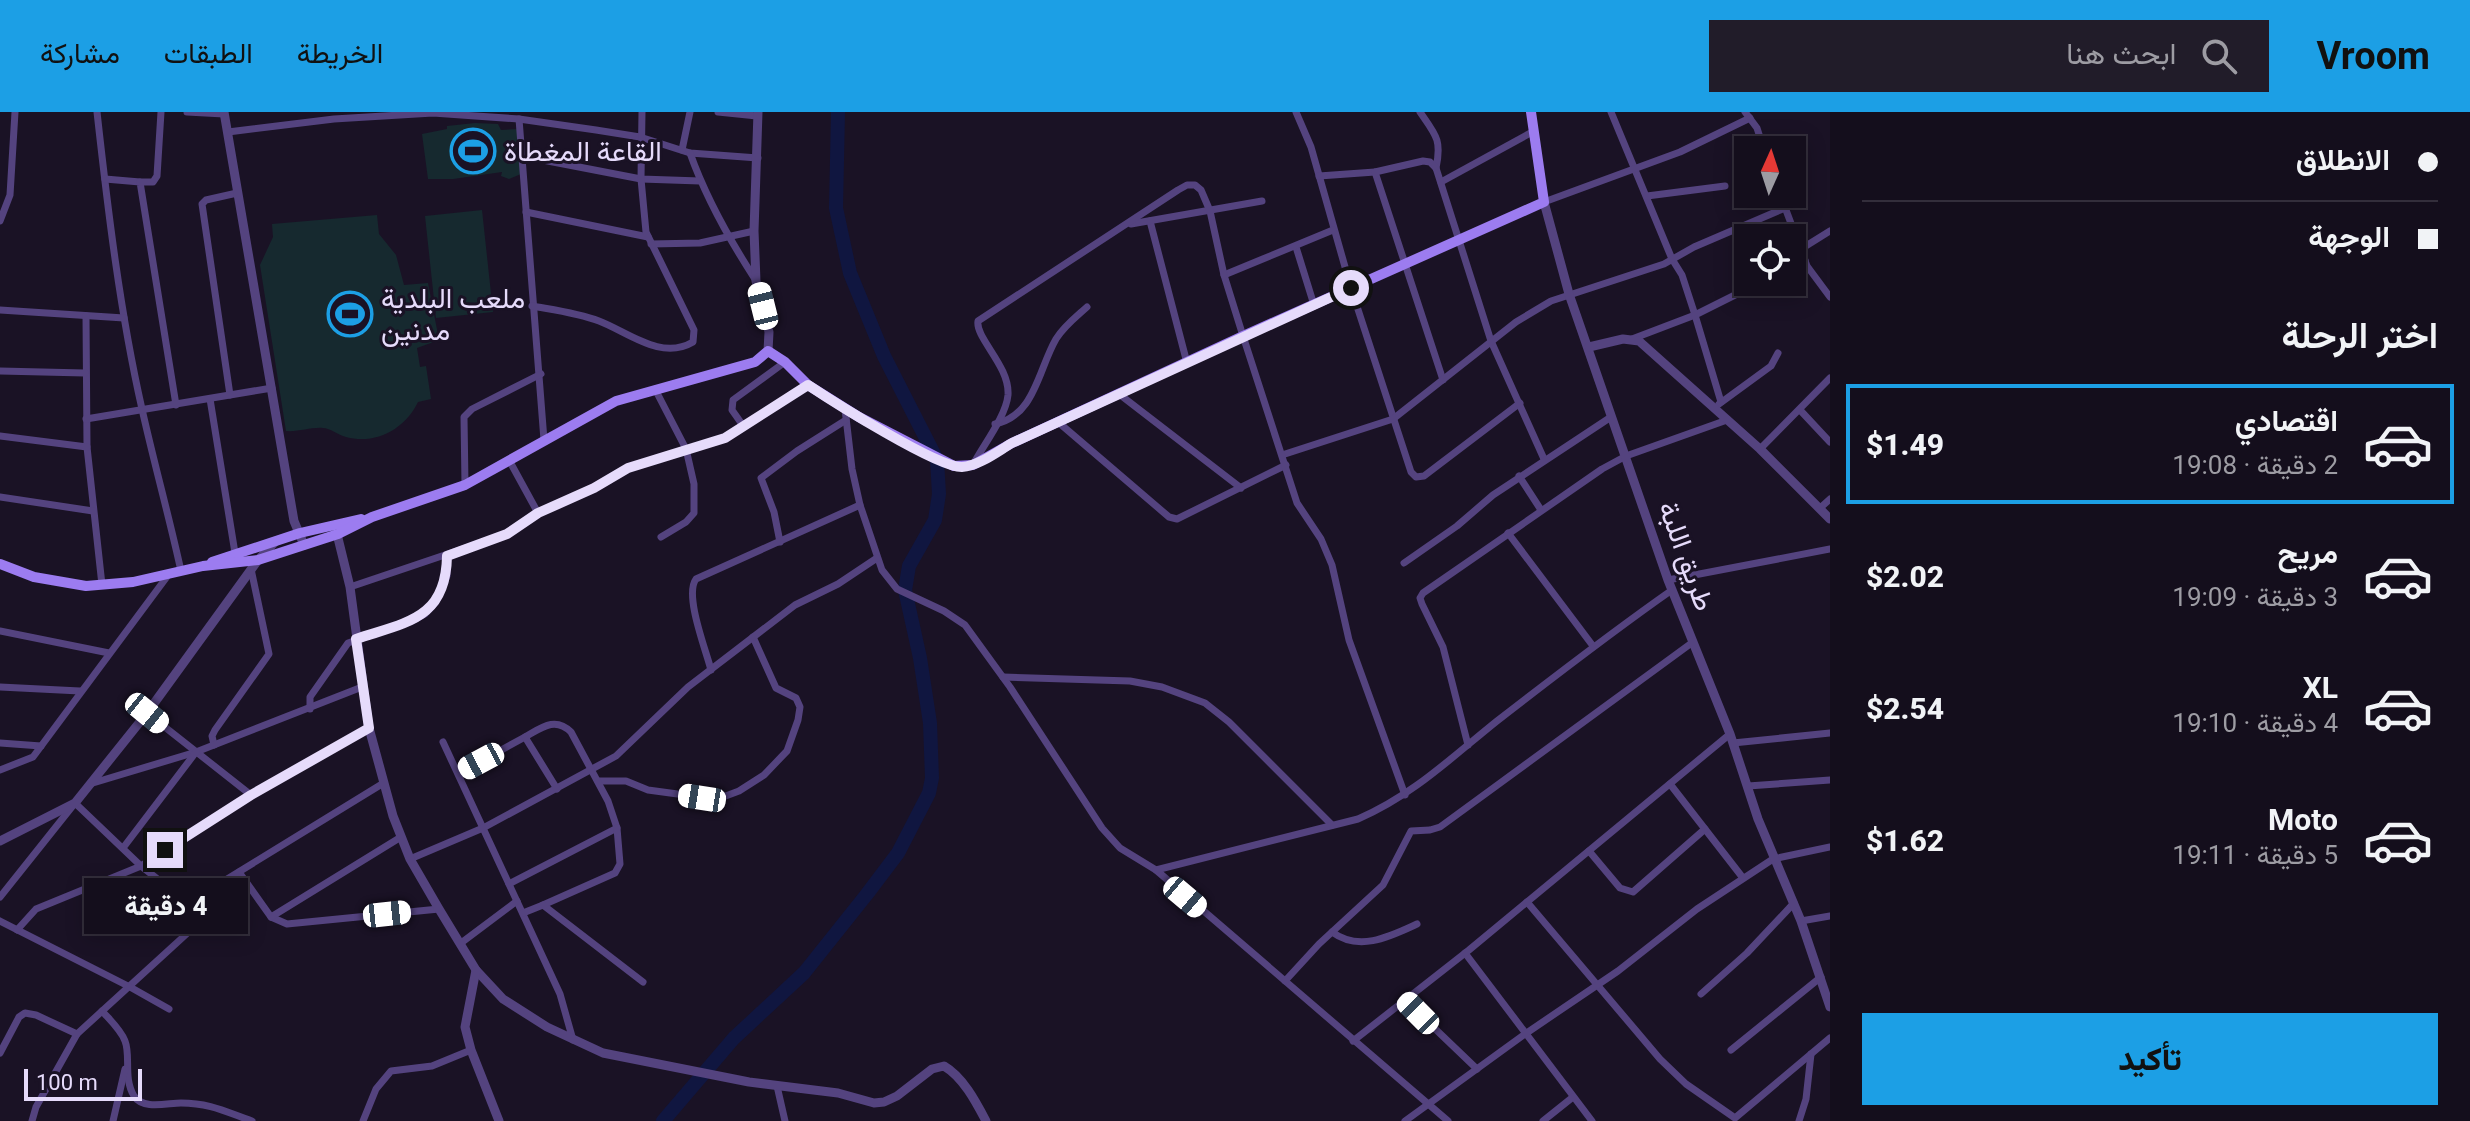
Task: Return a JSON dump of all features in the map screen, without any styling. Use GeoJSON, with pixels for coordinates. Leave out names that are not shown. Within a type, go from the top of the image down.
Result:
{"type":"FeatureCollection","features":[{"type":"Feature","properties":{"kind":"main road","name":"طريق اللبة"},"geometry":{"type":"LineString","coordinates":[[1531,112],[1544,202]]}},
{"type":"Feature","properties":{"kind":"main road"},"geometry":{"type":"LineString","coordinates":[[203,566],[255,565],[336,529],[465,485],[616,401],[755,362],[768,351],[845,414],[954,466],[973,465],[1243,336],[1544,202]]}},
{"type":"Feature","properties":{"kind":"main road"},"geometry":{"type":"LineString","coordinates":[[0,564],[34,577],[66,584],[102,585],[203,566],[294,535],[336,529]]}},
{"type":"Feature","properties":{"kind":"street"},"geometry":{"type":"LineString","coordinates":[[0,221],[10,195],[14,168],[15,112]]}},
{"type":"Feature","properties":{"kind":"street"},"geometry":{"type":"LineString","coordinates":[[97,112],[124,318],[142,410],[181,571]]}},
{"type":"Feature","properties":{"kind":"street"},"geometry":{"type":"LineString","coordinates":[[105,179],[153,182],[157,176],[161,112]]}},
{"type":"Feature","properties":{"kind":"street"},"geometry":{"type":"LineString","coordinates":[[187,112],[224,113],[294,521],[293,549]]}},
{"type":"Feature","properties":{"kind":"street"},"geometry":{"type":"LineString","coordinates":[[228,132],[334,116],[416,112],[519,119],[640,137],[686,152],[758,158]]}},
{"type":"Feature","properties":{"kind":"street"},"geometry":{"type":"LineString","coordinates":[[532,306],[600,321],[651,346],[689,344],[695,337],[650,240],[641,179],[642,112]]}},
{"type":"Feature","properties":{"kind":"street"},"geometry":{"type":"LineString","coordinates":[[690,112],[686,152],[728,237],[756,281]]}},
{"type":"Feature","properties":{"kind":"street"},"geometry":{"type":"LineString","coordinates":[[719,112],[758,114],[754,231],[756,281],[769,332],[768,351]]}},
{"type":"Feature","properties":{"kind":"street"},"geometry":{"type":"LineString","coordinates":[[1296,112],[1311,147],[1333,230],[1411,472],[1416,477],[1424,476],[1520,403]]}},
{"type":"Feature","properties":{"kind":"street"},"geometry":{"type":"LineString","coordinates":[[1420,112],[1438,140],[1440,148],[1436,168]]}},
{"type":"Feature","properties":{"kind":"street"},"geometry":{"type":"LineString","coordinates":[[1611,112],[1672,259],[1682,275],[1718,405],[1727,420],[1830,519]]}},
{"type":"Feature","properties":{"kind":"street"},"geometry":{"type":"LineString","coordinates":[[1544,202],[1680,152],[1748,115],[1758,136]]}},
{"type":"Feature","properties":{"kind":"street"},"geometry":{"type":"LineString","coordinates":[[519,119],[544,440]]}},
{"type":"Feature","properties":{"kind":"street"},"geometry":{"type":"LineString","coordinates":[[1441,182],[1534,131]]}},
{"type":"Feature","properties":{"kind":"street"},"geometry":{"type":"LineString","coordinates":[[522,156],[641,179],[700,181]]}},
{"type":"Feature","properties":{"kind":"street"},"geometry":{"type":"LineString","coordinates":[[1319,176],[1375,172],[1423,161],[1430,162],[1436,168],[1491,341],[1544,459]]}},
{"type":"Feature","properties":{"kind":"street"},"geometry":{"type":"LineString","coordinates":[[1375,172],[1443,380]]}},
{"type":"Feature","properties":{"kind":"street"},"geometry":{"type":"LineString","coordinates":[[140,182],[176,405]]}},
{"type":"Feature","properties":{"kind":"street"},"geometry":{"type":"LineString","coordinates":[[973,465],[1003,414],[1008,396],[1003,369],[978,329],[978,321],[1187,185],[1195,185],[1201,190],[1210,211],[1224,275],[1297,503],[1321,539],[1332,565],[1349,640],[1405,795]]}},
{"type":"Feature","properties":{"kind":"street"},"geometry":{"type":"LineString","coordinates":[[1647,196],[1725,186]]}},
{"type":"Feature","properties":{"kind":"street"},"geometry":{"type":"LineString","coordinates":[[230,395],[202,204],[237,193]]}},
{"type":"Feature","properties":{"kind":"street"},"geometry":{"type":"LineString","coordinates":[[1129,224],[1262,201]]}},
{"type":"Feature","properties":{"kind":"street","name":"طريق اللبة"},"geometry":{"type":"LineString","coordinates":[[1544,202],[1569,294],[1670,585],[1732,738],[1773,859],[1801,921],[1830,1007]]}},
{"type":"Feature","properties":{"kind":"street"},"geometry":{"type":"LineString","coordinates":[[1282,455],[1393,419],[1491,341],[1534,311],[1569,294],[1644,271],[1716,236],[1785,208],[1791,224]]}},
{"type":"Feature","properties":{"kind":"street"},"geometry":{"type":"LineString","coordinates":[[526,212],[650,240],[700,243],[754,231]]}},
{"type":"Feature","properties":{"kind":"street"},"geometry":{"type":"LineString","coordinates":[[1150,221],[1187,363]]}},
{"type":"Feature","properties":{"kind":"street"},"geometry":{"type":"LineString","coordinates":[[1224,275],[1333,230]]}},
{"type":"Feature","properties":{"kind":"street"},"geometry":{"type":"LineString","coordinates":[[1806,246],[1830,231]]}},
{"type":"Feature","properties":{"kind":"street"},"geometry":{"type":"LineString","coordinates":[[1296,247],[1314,305]]}},
{"type":"Feature","properties":{"kind":"street"},"geometry":{"type":"LineString","coordinates":[[1806,262],[1830,297]]}},
{"type":"Feature","properties":{"kind":"street"},"geometry":{"type":"LineString","coordinates":[[1589,347],[1632,339],[1695,315],[1734,296]]}},
{"type":"Feature","properties":{"kind":"street"},"geometry":{"type":"LineString","coordinates":[[995,424],[1009,421],[1025,407],[1065,326],[1087,307]]}},
{"type":"Feature","properties":{"kind":"street"},"geometry":{"type":"LineString","coordinates":[[0,310],[124,318]]}},
{"type":"Feature","properties":{"kind":"street"},"geometry":{"type":"LineString","coordinates":[[86,316],[87,447],[102,585]]}},
{"type":"Feature","properties":{"kind":"street"},"geometry":{"type":"LineString","coordinates":[[1632,339],[1639,341],[1718,405]]}},
{"type":"Feature","properties":{"kind":"street"},"geometry":{"type":"LineString","coordinates":[[1718,405],[1771,366],[1778,353]]}},
{"type":"Feature","properties":{"kind":"street"},"geometry":{"type":"LineString","coordinates":[[744,427],[732,410],[733,400],[769,377],[785,362]]}},
{"type":"Feature","properties":{"kind":"street"},"geometry":{"type":"LineString","coordinates":[[0,371],[85,373]]}},
{"type":"Feature","properties":{"kind":"street"},"geometry":{"type":"LineString","coordinates":[[465,485],[463,420],[466,414],[541,374]]}},
{"type":"Feature","properties":{"kind":"street"},"geometry":{"type":"LineString","coordinates":[[1760,449],[1828,384]]}},
{"type":"Feature","properties":{"kind":"street"},"geometry":{"type":"LineString","coordinates":[[350,587],[507,534],[538,513],[594,488],[628,468],[725,438],[808,385]]}},
{"type":"Feature","properties":{"kind":"street"},"geometry":{"type":"LineString","coordinates":[[86,419],[272,388]]}},
{"type":"Feature","properties":{"kind":"street"},"geometry":{"type":"LineString","coordinates":[[655,389],[686,449],[694,484],[694,513],[686,522],[661,537]]}},
{"type":"Feature","properties":{"kind":"street"},"geometry":{"type":"LineString","coordinates":[[1119,394],[1241,488]]}},
{"type":"Feature","properties":{"kind":"street"},"geometry":{"type":"LineString","coordinates":[[210,399],[235,553]]}},
{"type":"Feature","properties":{"kind":"street"},"geometry":{"type":"LineString","coordinates":[[1800,410],[1830,442]]}},
{"type":"Feature","properties":{"kind":"street"},"geometry":{"type":"LineString","coordinates":[[780,542],[774,512],[761,478],[845,414],[860,505],[877,558],[888,580],[897,589],[965,625],[1003,677],[1102,828],[1120,848],[1156,870],[1448,1121]]}},
{"type":"Feature","properties":{"kind":"street"},"geometry":{"type":"LineString","coordinates":[[1404,563],[1457,526],[1519,476],[1611,417]]}},
{"type":"Feature","properties":{"kind":"street"},"geometry":{"type":"LineString","coordinates":[[1468,745],[1443,647],[1420,598],[1423,593],[1541,510],[1626,456],[1727,420]]}},
{"type":"Feature","properties":{"kind":"street"},"geometry":{"type":"LineString","coordinates":[[1058,422],[1169,517],[1183,518],[1286,465]]}},
{"type":"Feature","properties":{"kind":"street"},"geometry":{"type":"LineString","coordinates":[[0,436],[87,447]]}},
{"type":"Feature","properties":{"kind":"street"},"geometry":{"type":"LineString","coordinates":[[509,460],[538,513]]}},
{"type":"Feature","properties":{"kind":"street"},"geometry":{"type":"LineString","coordinates":[[1519,476],[1541,510]]}},
{"type":"Feature","properties":{"kind":"street"},"geometry":{"type":"LineString","coordinates":[[0,497],[93,511]]}},
{"type":"Feature","properties":{"kind":"street"},"geometry":{"type":"LineString","coordinates":[[1820,508],[1830,499]]}},
{"type":"Feature","properties":{"kind":"street"},"geometry":{"type":"LineString","coordinates":[[711,670],[692,602],[692,585],[711,572],[860,505]]}},
{"type":"Feature","properties":{"kind":"street"},"geometry":{"type":"LineString","coordinates":[[336,529],[350,587],[362,687],[382,784],[410,859],[476,970],[503,999],[573,1040],[603,1053],[749,1082],[838,1093],[874,1103],[897,1096],[932,1069],[944,1066],[971,1095],[986,1121]]}},
{"type":"Feature","properties":{"kind":"street"},"geometry":{"type":"LineString","coordinates":[[1508,533],[1593,646]]}},
{"type":"Feature","properties":{"kind":"street"},"geometry":{"type":"LineString","coordinates":[[294,535],[304,545]]}},
{"type":"Feature","properties":{"kind":"street"},"geometry":{"type":"LineString","coordinates":[[0,897],[93,783],[275,542]]}},
{"type":"Feature","properties":{"kind":"street"},"geometry":{"type":"LineString","coordinates":[[1156,870],[1358,819],[1405,795],[1670,585],[1830,549]]}},
{"type":"Feature","properties":{"kind":"street"},"geometry":{"type":"LineString","coordinates":[[310,709],[310,697],[343,648],[356,639],[425,614],[443,590],[447,556]]}},
{"type":"Feature","properties":{"kind":"street"},"geometry":{"type":"LineString","coordinates":[[410,859],[483,828],[593,770],[623,750],[669,704],[795,605],[838,584],[877,558]]}},
{"type":"Feature","properties":{"kind":"street"},"geometry":{"type":"LineString","coordinates":[[214,745],[212,736],[215,730],[269,654],[255,565]]}},
{"type":"Feature","properties":{"kind":"street"},"geometry":{"type":"LineString","coordinates":[[0,770],[33,757],[169,574]]}},
{"type":"Feature","properties":{"kind":"street"},"geometry":{"type":"LineString","coordinates":[[0,631],[109,653]]}},
{"type":"Feature","properties":{"kind":"street"},"geometry":{"type":"LineString","coordinates":[[598,781],[626,781],[648,790],[713,798],[739,791],[764,775],[791,743],[800,707],[796,698],[776,688],[753,637]]}},
{"type":"Feature","properties":{"kind":"street"},"geometry":{"type":"LineString","coordinates":[[1285,981],[1383,885],[1411,831],[1440,827],[1693,642]]}},
{"type":"Feature","properties":{"kind":"street"},"geometry":{"type":"LineString","coordinates":[[1003,677],[1130,681],[1174,691],[1205,703],[1229,722],[1332,825]]}},
{"type":"Feature","properties":{"kind":"street"},"geometry":{"type":"LineString","coordinates":[[0,687],[80,691]]}},
{"type":"Feature","properties":{"kind":"street"},"geometry":{"type":"LineString","coordinates":[[93,783],[196,752],[362,687]]}},
{"type":"Feature","properties":{"kind":"street"},"geometry":{"type":"LineString","coordinates":[[147,713],[251,795]]}},
{"type":"Feature","properties":{"kind":"street"},"geometry":{"type":"LineString","coordinates":[[459,773],[549,724],[563,725],[571,732],[593,770],[611,808],[617,828],[620,864],[615,873],[523,913]]}},
{"type":"Feature","properties":{"kind":"street"},"geometry":{"type":"LineString","coordinates":[[17,930],[36,909],[141,866],[251,795],[369,728]]}},
{"type":"Feature","properties":{"kind":"street"},"geometry":{"type":"LineString","coordinates":[[1353,1041],[1670,784],[1732,738],[1830,733]]}},
{"type":"Feature","properties":{"kind":"street"},"geometry":{"type":"LineString","coordinates":[[525,737],[557,789]]}},
{"type":"Feature","properties":{"kind":"street"},"geometry":{"type":"LineString","coordinates":[[443,742],[560,994],[573,1040]]}},
{"type":"Feature","properties":{"kind":"street"},"geometry":{"type":"LineString","coordinates":[[0,743],[41,746]]}},
{"type":"Feature","properties":{"kind":"street"},"geometry":{"type":"LineString","coordinates":[[123,848],[196,752]]}},
{"type":"Feature","properties":{"kind":"street"},"geometry":{"type":"LineString","coordinates":[[1748,786],[1830,780]]}},
{"type":"Feature","properties":{"kind":"street"},"geometry":{"type":"LineString","coordinates":[[188,903],[382,784]]}},
{"type":"Feature","properties":{"kind":"street"},"geometry":{"type":"LineString","coordinates":[[1670,784],[1743,878]]}},
{"type":"Feature","properties":{"kind":"street"},"geometry":{"type":"LineString","coordinates":[[32,1121],[36,1107],[77,1034],[193,928],[195,913],[188,903],[141,866],[75,803]]}},
{"type":"Feature","properties":{"kind":"street"},"geometry":{"type":"LineString","coordinates":[[0,841],[75,803]]}},
{"type":"Feature","properties":{"kind":"street"},"geometry":{"type":"LineString","coordinates":[[509,884],[617,828]]}},
{"type":"Feature","properties":{"kind":"street"},"geometry":{"type":"LineString","coordinates":[[1589,851],[1620,888],[1633,892],[1705,829]]}},
{"type":"Feature","properties":{"kind":"street"},"geometry":{"type":"LineString","coordinates":[[271,917],[401,837]]}},
{"type":"Feature","properties":{"kind":"street"},"geometry":{"type":"LineString","coordinates":[[1405,1121],[1597,986],[1743,878],[1773,859],[1830,847]]}},
{"type":"Feature","properties":{"kind":"street"},"geometry":{"type":"LineString","coordinates":[[239,872],[271,917],[287,924],[439,909]]}},
{"type":"Feature","properties":{"kind":"street"},"geometry":{"type":"LineString","coordinates":[[461,943],[517,901]]}},
{"type":"Feature","properties":{"kind":"street"},"geometry":{"type":"LineString","coordinates":[[1527,902],[1671,1071],[1733,1119],[1830,1038]]}},
{"type":"Feature","properties":{"kind":"street"},"geometry":{"type":"LineString","coordinates":[[1701,994],[1747,953],[1794,903]]}},
{"type":"Feature","properties":{"kind":"street"},"geometry":{"type":"LineString","coordinates":[[543,905],[643,982]]}},
{"type":"Feature","properties":{"kind":"street"},"geometry":{"type":"LineString","coordinates":[[1801,921],[1830,916]]}},
{"type":"Feature","properties":{"kind":"street"},"geometry":{"type":"LineString","coordinates":[[0,921],[169,1009]]}},
{"type":"Feature","properties":{"kind":"street"},"geometry":{"type":"LineString","coordinates":[[1332,932],[1343,940],[1356,943],[1395,934],[1417,924]]}},
{"type":"Feature","properties":{"kind":"street"},"geometry":{"type":"LineString","coordinates":[[1465,953],[1592,1121]]}},
{"type":"Feature","properties":{"kind":"street"},"geometry":{"type":"LineString","coordinates":[[476,970],[466,1017],[471,1050],[499,1121]]}},
{"type":"Feature","properties":{"kind":"street"},"geometry":{"type":"LineString","coordinates":[[1731,1050],[1821,977]]}},
{"type":"Feature","properties":{"kind":"street"},"geometry":{"type":"LineString","coordinates":[[1405,1000],[1477,1069]]}},
{"type":"Feature","properties":{"kind":"street"},"geometry":{"type":"LineString","coordinates":[[102,1011],[125,1042],[126,1067],[132,1093],[142,1103],[213,1106],[252,1121]]}},
{"type":"Feature","properties":{"kind":"street"},"geometry":{"type":"LineString","coordinates":[[0,1053],[19,1017],[25,1013],[77,1034]]}},
{"type":"Feature","properties":{"kind":"street"},"geometry":{"type":"LineString","coordinates":[[363,1121],[376,1089],[391,1071],[432,1066],[471,1050]]}},
{"type":"Feature","properties":{"kind":"street"},"geometry":{"type":"LineString","coordinates":[[1799,1121],[1806,1099],[1811,1054]]}},
{"type":"Feature","properties":{"kind":"street"},"geometry":{"type":"LineString","coordinates":[[113,1121],[126,1067]]}},
{"type":"Feature","properties":{"kind":"street"},"geometry":{"type":"LineString","coordinates":[[777,1086],[785,1121]]}},
{"type":"Feature","properties":{"kind":"street"},"geometry":{"type":"LineString","coordinates":[[1546,1120],[1573,1097]]}},
{"type":"Feature","properties":{"kind":"shaded area","name":"القاعة المغطاة"},"geometry":{"type":"Polygon","coordinates":[[[498,124],[501,130],[519,129],[521,174],[509,179],[501,176],[502,172],[428,179],[422,134],[447,129],[447,126],[498,124]]]}},
{"type":"Feature","properties":{"kind":"shaded area"},"geometry":{"type":"Polygon","coordinates":[[[482,210],[493,312],[436,318],[425,216],[482,210]]]}},
{"type":"Feature","properties":{"kind":"shaded area","name":"ملعب البلدية مدنين"},"geometry":{"type":"Polygon","coordinates":[[[377,215],[379,234],[396,255],[404,285],[428,283],[439,340],[417,348],[420,367],[426,366],[431,399],[418,402],[405,420],[379,437],[357,439],[323,428],[286,431],[260,265],[273,237],[272,224],[377,215]]]}},
{"type":"Feature","properties":{"kind":"waterway"},"geometry":{"type":"LineString","coordinates":[[663,1121],[734,1038],[804,973],[867,894],[898,853],[929,793],[932,778],[930,723],[905,590],[909,566],[935,520],[939,494],[937,460],[884,356],[850,273],[836,208],[838,112]]}},
{"type":"Feature","properties":{"kind":"place","name":"القاعة المغطاة"},"geometry":{"type":"Point","coordinates":[473,151]}},
{"type":"Feature","properties":{"kind":"place","name":"ملعب البلدية مدنين"},"geometry":{"type":"Point","coordinates":[350,314]}},
{"type":"Feature","properties":{"kind":"route"},"geometry":{"type":"LineString","coordinates":[[165,850],[251,795],[369,728],[356,639],[425,614],[443,590],[447,556],[507,534],[538,513],[594,488],[628,468],[725,438],[808,385],[922,451],[954,466],[973,465],[1012,443],[1351,288]]}}]}
